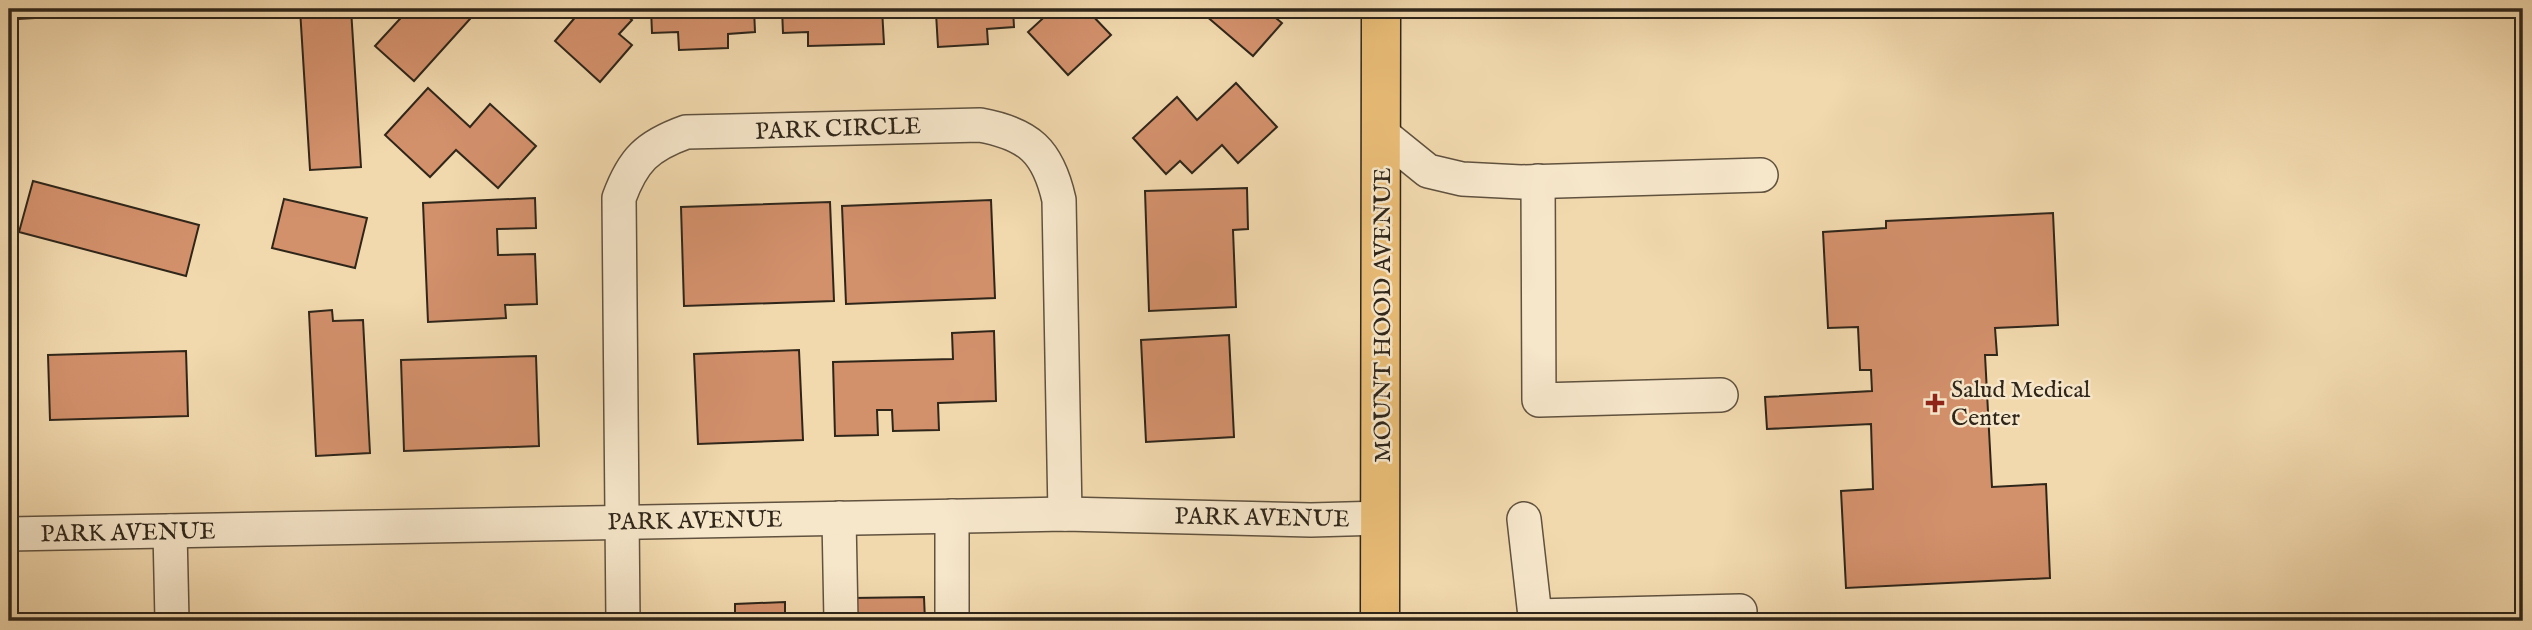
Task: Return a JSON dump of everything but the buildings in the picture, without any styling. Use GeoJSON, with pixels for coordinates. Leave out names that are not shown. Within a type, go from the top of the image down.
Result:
{"type":"FeatureCollection","features":[{"type":"Feature","properties":{"kind":"main road","name":"MOUNT HOOD AVENUE"},"geometry":{"type":"LineString","coordinates":[[1380,621],[1381,9]]}},
{"type":"Feature","properties":{"kind":"street","name":"PARK CIRCLE"},"geometry":{"type":"LineString","coordinates":[[623,621],[619,198],[629,172],[644,153],[685,132],[980,125],[1007,130],[1028,142],[1045,158],[1056,187],[1065,514]]}},
{"type":"Feature","properties":{"kind":"street"},"geometry":{"type":"LineString","coordinates":[[1381,133],[1428,171],[1462,179],[1538,181],[1761,175]]}},
{"type":"Feature","properties":{"kind":"street"},"geometry":{"type":"LineString","coordinates":[[1538,181],[1539,400],[1721,395]]}},
{"type":"Feature","properties":{"kind":"street","name":"PARK AVENUE"},"geometry":{"type":"LineString","coordinates":[[9,534],[1065,514],[1311,520],[1382,518]]}},
{"type":"Feature","properties":{"kind":"street"},"geometry":{"type":"LineString","coordinates":[[952,516],[952,621]]}},
{"type":"Feature","properties":{"kind":"street"},"geometry":{"type":"LineString","coordinates":[[839,518],[841,621]]}},
{"type":"Feature","properties":{"kind":"street"},"geometry":{"type":"LineString","coordinates":[[1524,519],[1535,616],[1740,611]]}},
{"type":"Feature","properties":{"kind":"street"},"geometry":{"type":"LineString","coordinates":[[170,531],[172,621]]}},
{"type":"Feature","properties":{"kind":"place","name":"Salud Medical Center"},"geometry":{"type":"Point","coordinates":[1935,403]}}]}
